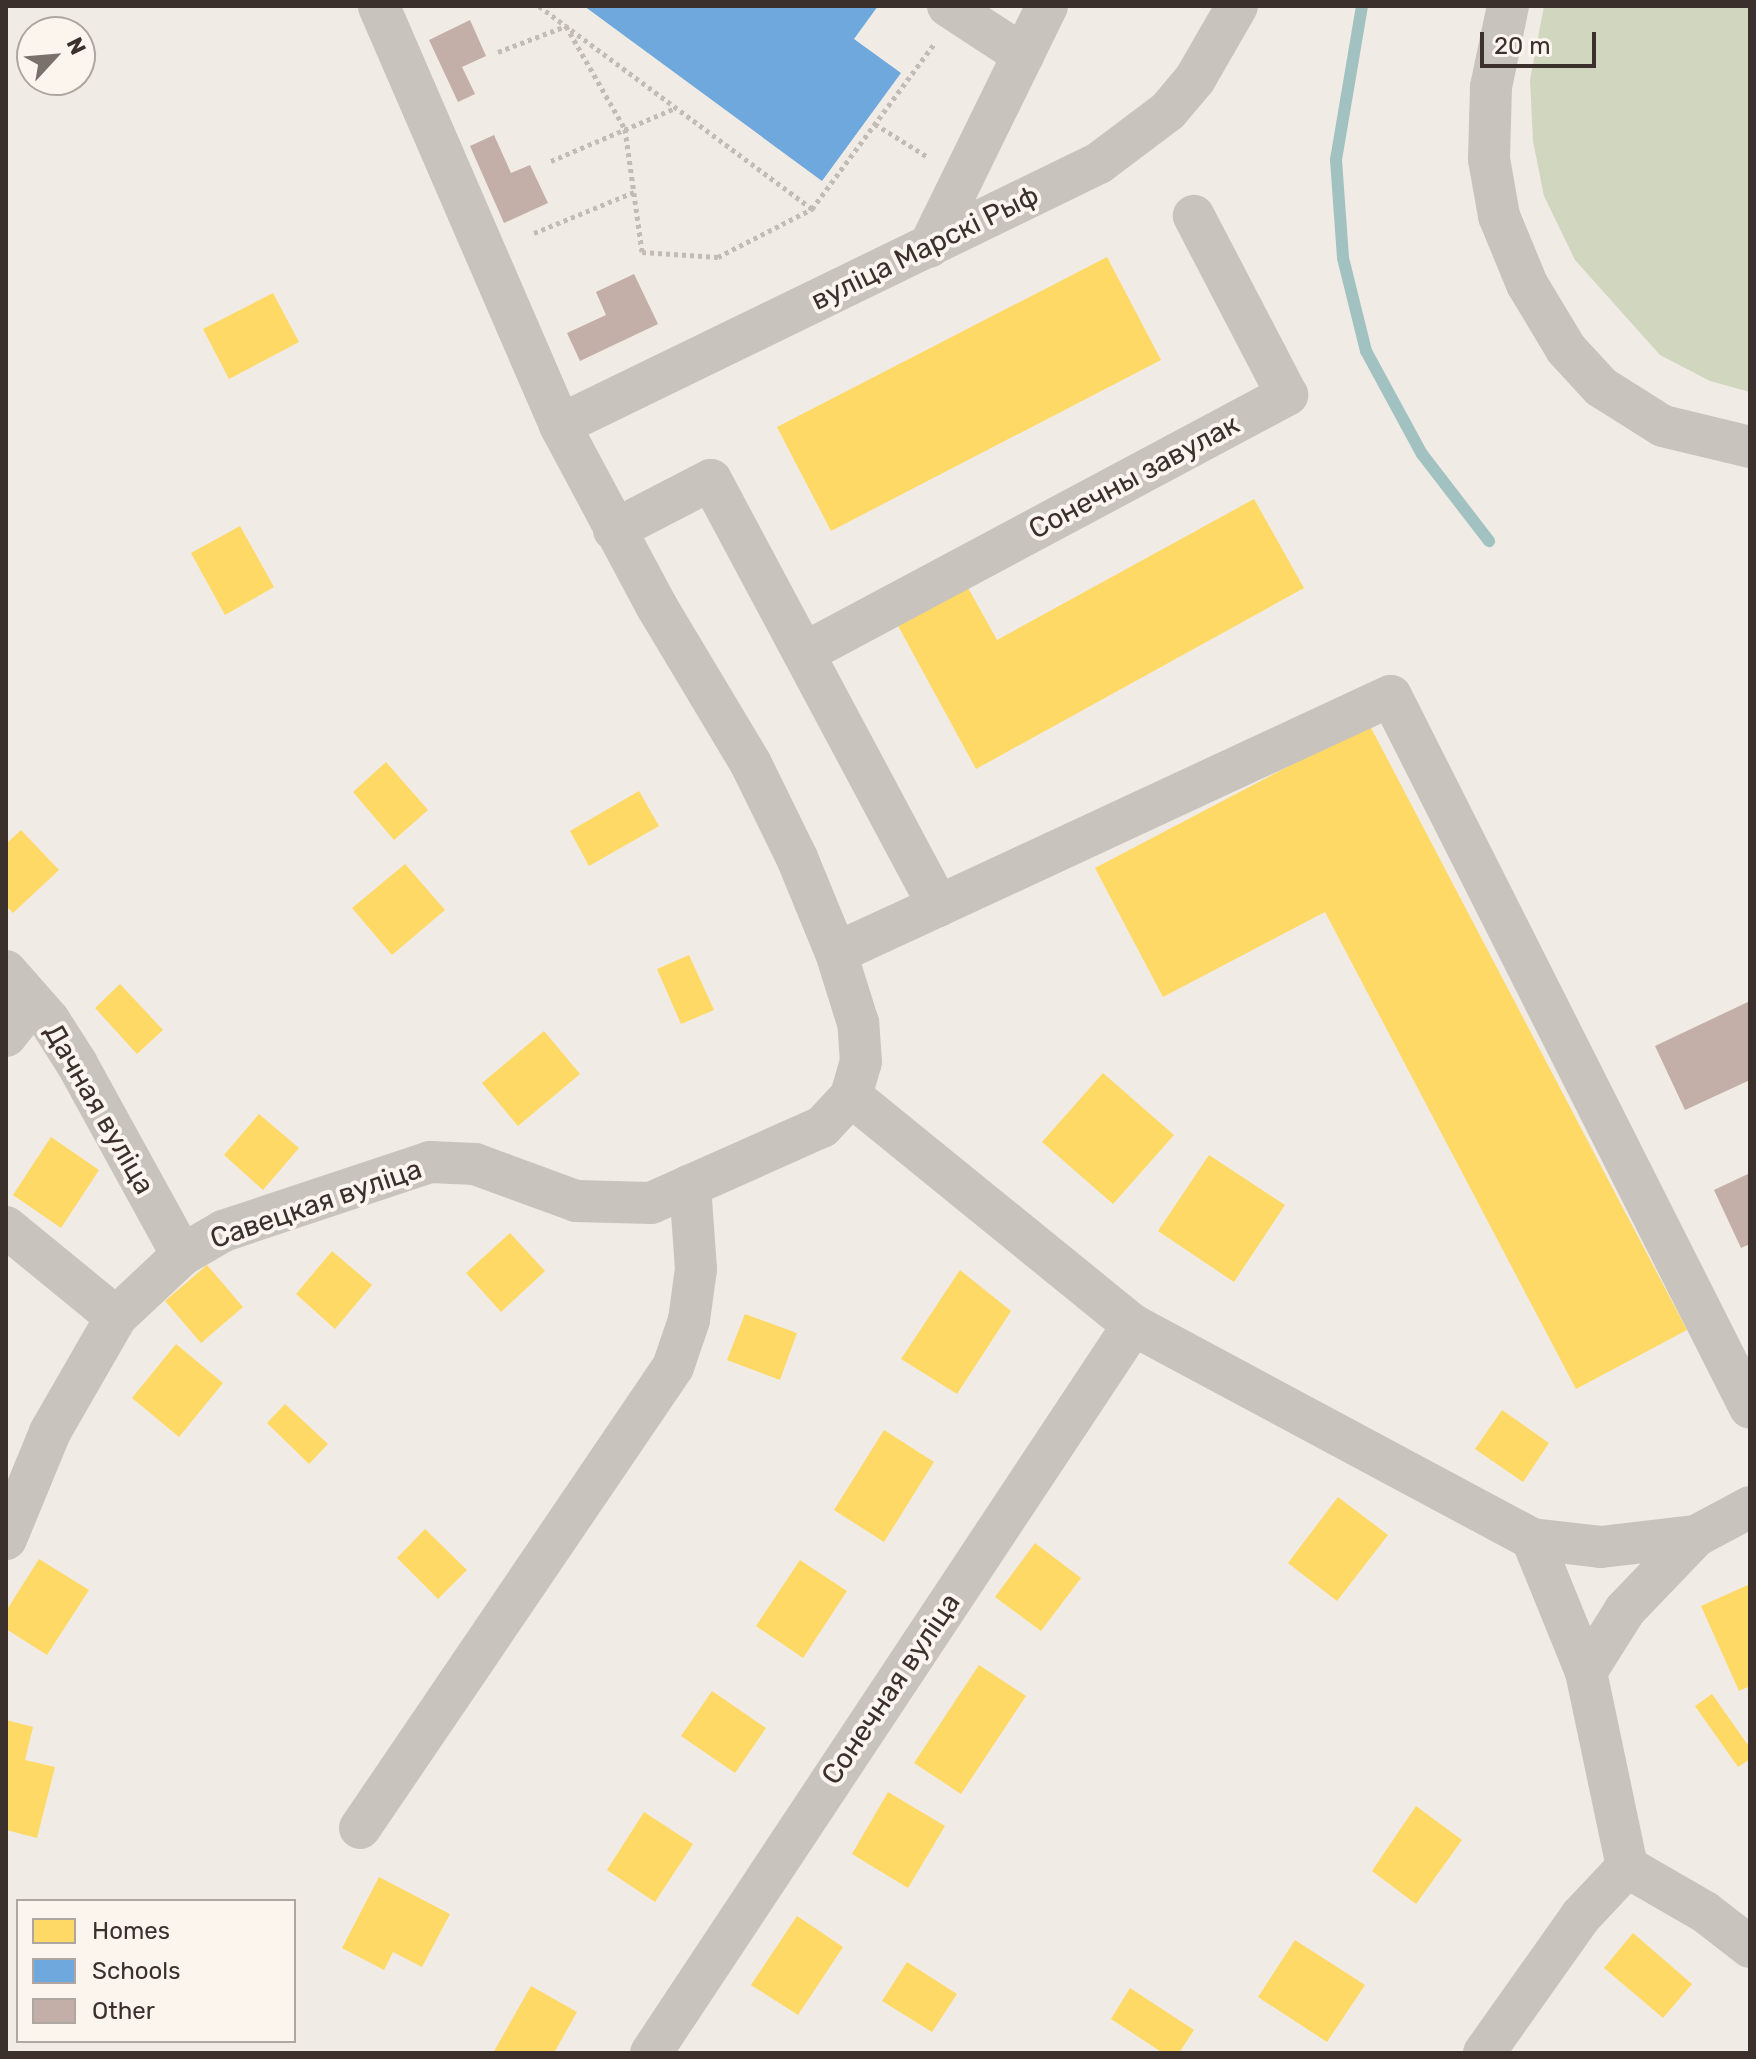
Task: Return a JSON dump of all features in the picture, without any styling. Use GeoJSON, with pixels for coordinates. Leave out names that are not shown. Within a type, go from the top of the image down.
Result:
{"type":"FeatureCollection","features":[{"type":"Feature","properties":{"kind":"street"},"geometry":{"type":"LineString","coordinates":[[379,6],[560,425],[614,530],[751,764],[836,953],[858,1023],[861,1062],[851,1096],[1133,1325],[1365,1445],[1532,1539],[1601,1547],[1696,1536]]}},
{"type":"Feature","properties":{"kind":"street"},"geometry":{"type":"LineString","coordinates":[[929,247],[1047,6]]}},
{"type":"Feature","properties":{"kind":"street","name":"вуліца Марскі Рыф"},"geometry":{"type":"LineString","coordinates":[[560,425],[929,247],[1134,140],[1195,79],[1237,6]]}},
{"type":"Feature","properties":{"kind":"street"},"geometry":{"type":"LineString","coordinates":[[1508,6],[1491,87],[1489,159],[1499,216],[1527,284],[1566,349],[1601,387],[1663,426],[1750,447]]}},
{"type":"Feature","properties":{"kind":"street"},"geometry":{"type":"LineString","coordinates":[[953,9],[1023,55]]}},
{"type":"Feature","properties":{"kind":"street","name":"Сонечны завулак"},"geometry":{"type":"LineString","coordinates":[[804,653],[1287,395],[1194,216]]}},
{"type":"Feature","properties":{"kind":"street"},"geometry":{"type":"LineString","coordinates":[[614,530],[711,480],[938,906]]}},
{"type":"Feature","properties":{"kind":"street"},"geometry":{"type":"LineString","coordinates":[[836,953],[1391,696],[1750,1408]]}},
{"type":"Feature","properties":{"kind":"street","name":"Дачная вуліца"},"geometry":{"type":"LineString","coordinates":[[6,971],[33,1002],[77,1064],[182,1255]]}},
{"type":"Feature","properties":{"kind":"street"},"geometry":{"type":"LineString","coordinates":[[6,1036],[33,1002]]}},
{"type":"Feature","properties":{"kind":"street","name":"Савецкая вуліца"},"geometry":{"type":"LineString","coordinates":[[6,1539],[50,1432],[116,1317],[182,1255],[223,1231],[430,1162],[475,1164],[576,1201],[617,1205],[651,1203],[822,1127],[851,1096]]}},
{"type":"Feature","properties":{"kind":"street"},"geometry":{"type":"LineString","coordinates":[[360,1828],[673,1367],[689,1320],[696,1269],[690,1185]]}},
{"type":"Feature","properties":{"kind":"street"},"geometry":{"type":"LineString","coordinates":[[6,1227],[116,1317]]}},
{"type":"Feature","properties":{"kind":"street","name":"Сонечная вуліца"},"geometry":{"type":"LineString","coordinates":[[651,2053],[1133,1325]]}},
{"type":"Feature","properties":{"kind":"street"},"geometry":{"type":"LineString","coordinates":[[1586,1672],[1625,1610],[1696,1536],[1750,1507]]}},
{"type":"Feature","properties":{"kind":"street"},"geometry":{"type":"LineString","coordinates":[[1532,1539],[1586,1672],[1627,1867],[1705,1912],[1750,1947]]}},
{"type":"Feature","properties":{"kind":"street"},"geometry":{"type":"LineString","coordinates":[[1484,2053],[1581,1916],[1627,1867]]}},
{"type":"Feature","properties":{"kind":"path"},"geometry":{"type":"LineString","coordinates":[[539,6],[812,209]]}},
{"type":"Feature","properties":{"kind":"path"},"geometry":{"type":"LineString","coordinates":[[566,26],[625,129],[642,252],[718,257],[812,209],[875,124],[953,9]]}},
{"type":"Feature","properties":{"kind":"path"},"geometry":{"type":"LineString","coordinates":[[498,52],[566,26]]}},
{"type":"Feature","properties":{"kind":"path"},"geometry":{"type":"LineString","coordinates":[[551,161],[676,108]]}},
{"type":"Feature","properties":{"kind":"path"},"geometry":{"type":"LineString","coordinates":[[875,124],[963,178]]}},
{"type":"Feature","properties":{"kind":"path"},"geometry":{"type":"LineString","coordinates":[[534,233],[634,192]]}},
{"type":"Feature","properties":{"kind":"green space"},"geometry":{"type":"Polygon","coordinates":[[[1544,6],[1750,6],[1750,392],[1710,381],[1660,355],[1575,260],[1544,196],[1533,141],[1530,80],[1544,6]]]}},
{"type":"Feature","properties":{"kind":"building: Homes"},"geometry":{"type":"Polygon","coordinates":[[[1107,257],[1161,360],[831,531],[777,427],[1107,257]]]}},
{"type":"Feature","properties":{"kind":"building: Homes"},"geometry":{"type":"Polygon","coordinates":[[[273,293],[299,342],[229,379],[203,329],[273,293]]]}},
{"type":"Feature","properties":{"kind":"building: Homes"},"geometry":{"type":"Polygon","coordinates":[[[1254,499],[1304,588],[976,769],[897,624],[967,586],[997,640],[1254,499]]]}},
{"type":"Feature","properties":{"kind":"building: Homes"},"geometry":{"type":"Polygon","coordinates":[[[240,526],[274,587],[225,615],[191,553],[240,526]]]}},
{"type":"Feature","properties":{"kind":"building: Homes"},"geometry":{"type":"Polygon","coordinates":[[[1369,724],[1687,1330],[1576,1389],[1325,912],[1163,997],[1095,868],[1369,724]]]}},
{"type":"Feature","properties":{"kind":"building: Homes"},"geometry":{"type":"Polygon","coordinates":[[[386,762],[428,810],[394,840],[353,792],[386,762]]]}},
{"type":"Feature","properties":{"kind":"building: Homes"},"geometry":{"type":"Polygon","coordinates":[[[639,791],[659,826],[589,866],[570,831],[639,791]]]}},
{"type":"Feature","properties":{"kind":"building: Homes"},"geometry":{"type":"Polygon","coordinates":[[[21,830],[59,870],[13,913],[6,906],[6,844],[21,830]]]}},
{"type":"Feature","properties":{"kind":"building: Homes"},"geometry":{"type":"Polygon","coordinates":[[[405,864],[445,910],[392,955],[352,908],[405,864]]]}},
{"type":"Feature","properties":{"kind":"building: Homes"},"geometry":{"type":"Polygon","coordinates":[[[689,955],[714,1010],[681,1024],[657,969],[689,955]]]}},
{"type":"Feature","properties":{"kind":"building: Homes"},"geometry":{"type":"Polygon","coordinates":[[[120,984],[163,1030],[137,1054],[95,1008],[120,984]]]}},
{"type":"Feature","properties":{"kind":"building: Homes"},"geometry":{"type":"Polygon","coordinates":[[[544,1031],[580,1074],[518,1126],[482,1083],[544,1031]]]}},
{"type":"Feature","properties":{"kind":"building: Homes"},"geometry":{"type":"Polygon","coordinates":[[[1103,1073],[1174,1135],[1113,1204],[1042,1142],[1103,1073]]]}},
{"type":"Feature","properties":{"kind":"building: Homes"},"geometry":{"type":"Polygon","coordinates":[[[259,1114],[299,1148],[263,1190],[224,1155],[259,1114]]]}},
{"type":"Feature","properties":{"kind":"building: Homes"},"geometry":{"type":"Polygon","coordinates":[[[51,1137],[99,1170],[61,1228],[13,1195],[51,1137]]]}},
{"type":"Feature","properties":{"kind":"building: Homes"},"geometry":{"type":"Polygon","coordinates":[[[1209,1155],[1285,1205],[1234,1282],[1158,1231],[1209,1155]]]}},
{"type":"Feature","properties":{"kind":"building: Homes"},"geometry":{"type":"Polygon","coordinates":[[[510,1233],[545,1271],[501,1312],[466,1273],[510,1233]]]}},
{"type":"Feature","properties":{"kind":"building: Homes"},"geometry":{"type":"Polygon","coordinates":[[[332,1251],[372,1285],[335,1329],[296,1294],[332,1251]]]}},
{"type":"Feature","properties":{"kind":"building: Homes"},"geometry":{"type":"Polygon","coordinates":[[[207,1265],[243,1307],[201,1343],[165,1301],[207,1265]]]}},
{"type":"Feature","properties":{"kind":"building: Homes"},"geometry":{"type":"Polygon","coordinates":[[[960,1270],[1011,1311],[957,1394],[901,1359],[960,1270]]]}},
{"type":"Feature","properties":{"kind":"building: Homes"},"geometry":{"type":"Polygon","coordinates":[[[745,1314],[797,1333],[780,1380],[727,1360],[745,1314]]]}},
{"type":"Feature","properties":{"kind":"building: Homes"},"geometry":{"type":"Polygon","coordinates":[[[176,1344],[223,1383],[179,1437],[132,1398],[176,1344]]]}},
{"type":"Feature","properties":{"kind":"building: Homes"},"geometry":{"type":"Polygon","coordinates":[[[285,1404],[328,1444],[309,1464],[267,1423],[285,1404]]]}},
{"type":"Feature","properties":{"kind":"building: Homes"},"geometry":{"type":"Polygon","coordinates":[[[1502,1410],[1549,1443],[1523,1482],[1475,1449],[1502,1410]]]}},
{"type":"Feature","properties":{"kind":"building: Homes"},"geometry":{"type":"Polygon","coordinates":[[[884,1430],[934,1462],[884,1542],[834,1510],[884,1430]]]}},
{"type":"Feature","properties":{"kind":"building: Homes"},"geometry":{"type":"Polygon","coordinates":[[[1338,1497],[1388,1535],[1337,1601],[1288,1563],[1338,1497]]]}},
{"type":"Feature","properties":{"kind":"building: Homes"},"geometry":{"type":"Polygon","coordinates":[[[425,1529],[467,1570],[438,1599],[397,1558],[425,1529]]]}},
{"type":"Feature","properties":{"kind":"building: Homes"},"geometry":{"type":"Polygon","coordinates":[[[1035,1543],[1081,1578],[1041,1631],[995,1597],[1035,1543]]]}},
{"type":"Feature","properties":{"kind":"building: Homes"},"geometry":{"type":"Polygon","coordinates":[[[39,1559],[89,1590],[47,1655],[6,1629],[6,1611],[39,1559]]]}},
{"type":"Feature","properties":{"kind":"building: Homes"},"geometry":{"type":"Polygon","coordinates":[[[800,1560],[847,1591],[803,1658],[756,1626],[800,1560]]]}},
{"type":"Feature","properties":{"kind":"building: Homes"},"geometry":{"type":"Polygon","coordinates":[[[1750,1584],[1750,1686],[1739,1691],[1701,1606],[1750,1584]]]}},
{"type":"Feature","properties":{"kind":"building: Homes"},"geometry":{"type":"Polygon","coordinates":[[[979,1665],[1026,1696],[961,1794],[914,1763],[979,1665]]]}},
{"type":"Feature","properties":{"kind":"building: Homes"},"geometry":{"type":"Polygon","coordinates":[[[712,1691],[766,1728],[735,1773],[681,1736],[712,1691]]]}},
{"type":"Feature","properties":{"kind":"building: Homes"},"geometry":{"type":"Polygon","coordinates":[[[1712,1694],[1750,1748],[1750,1759],[1738,1767],[1695,1706],[1712,1694]]]}},
{"type":"Feature","properties":{"kind":"building: Homes"},"geometry":{"type":"Polygon","coordinates":[[[6,1720],[33,1727],[25,1760],[55,1767],[37,1838],[6,1830],[6,1720]]]}},
{"type":"Feature","properties":{"kind":"building: Homes"},"geometry":{"type":"Polygon","coordinates":[[[888,1792],[945,1826],[908,1888],[852,1854],[888,1792]]]}},
{"type":"Feature","properties":{"kind":"building: Homes"},"geometry":{"type":"Polygon","coordinates":[[[1416,1806],[1462,1840],[1416,1904],[1372,1871],[1416,1806]]]}},
{"type":"Feature","properties":{"kind":"building: Homes"},"geometry":{"type":"Polygon","coordinates":[[[644,1812],[693,1844],[655,1902],[607,1870],[644,1812]]]}},
{"type":"Feature","properties":{"kind":"building: Homes"},"geometry":{"type":"Polygon","coordinates":[[[379,1877],[450,1914],[422,1967],[393,1952],[384,1970],[342,1948],[379,1877]]]}},
{"type":"Feature","properties":{"kind":"building: Homes"},"geometry":{"type":"Polygon","coordinates":[[[797,1916],[843,1947],[798,2015],[751,1985],[797,1916]]]}},
{"type":"Feature","properties":{"kind":"building: Homes"},"geometry":{"type":"Polygon","coordinates":[[[1633,1933],[1692,1984],[1663,2018],[1604,1968],[1633,1933]]]}},
{"type":"Feature","properties":{"kind":"building: Homes"},"geometry":{"type":"Polygon","coordinates":[[[1295,1940],[1365,1985],[1327,2042],[1258,1997],[1295,1940]]]}},
{"type":"Feature","properties":{"kind":"building: Homes"},"geometry":{"type":"Polygon","coordinates":[[[907,1962],[957,1994],[932,2032],[882,2001],[907,1962]]]}},
{"type":"Feature","properties":{"kind":"building: Homes"},"geometry":{"type":"Polygon","coordinates":[[[531,1986],[577,2012],[554,2053],[493,2053],[531,1986]]]}},
{"type":"Feature","properties":{"kind":"building: Homes"},"geometry":{"type":"Polygon","coordinates":[[[1130,1988],[1194,2030],[1179,2053],[1163,2053],[1111,2019],[1130,1988]]]}},
{"type":"Feature","properties":{"kind":"building: Schools"},"geometry":{"type":"Polygon","coordinates":[[[584,6],[878,6],[854,39],[901,73],[822,181],[584,6]]]}},
{"type":"Feature","properties":{"kind":"building: Other"},"geometry":{"type":"Polygon","coordinates":[[[470,20],[486,56],[462,67],[475,94],[458,102],[429,40],[470,20]]]}},
{"type":"Feature","properties":{"kind":"building: Other"},"geometry":{"type":"Polygon","coordinates":[[[494,135],[511,173],[530,165],[548,203],[504,223],[470,146],[494,135]]]}},
{"type":"Feature","properties":{"kind":"building: Other"},"geometry":{"type":"Polygon","coordinates":[[[634,274],[658,324],[580,361],[567,333],[606,315],[596,292],[634,274]]]}},
{"type":"Feature","properties":{"kind":"building: Other"},"geometry":{"type":"Polygon","coordinates":[[[1750,1001],[1750,1080],[1685,1110],[1655,1046],[1750,1001]]]}},
{"type":"Feature","properties":{"kind":"building: Other"},"geometry":{"type":"Polygon","coordinates":[[[1750,1173],[1750,1244],[1741,1248],[1714,1190],[1750,1173]]]}},
{"type":"Feature","properties":{"kind":"waterway"},"geometry":{"type":"LineString","coordinates":[[1362,6],[1336,160],[1343,258],[1366,351],[1422,454],[1489,541]]}}]}
